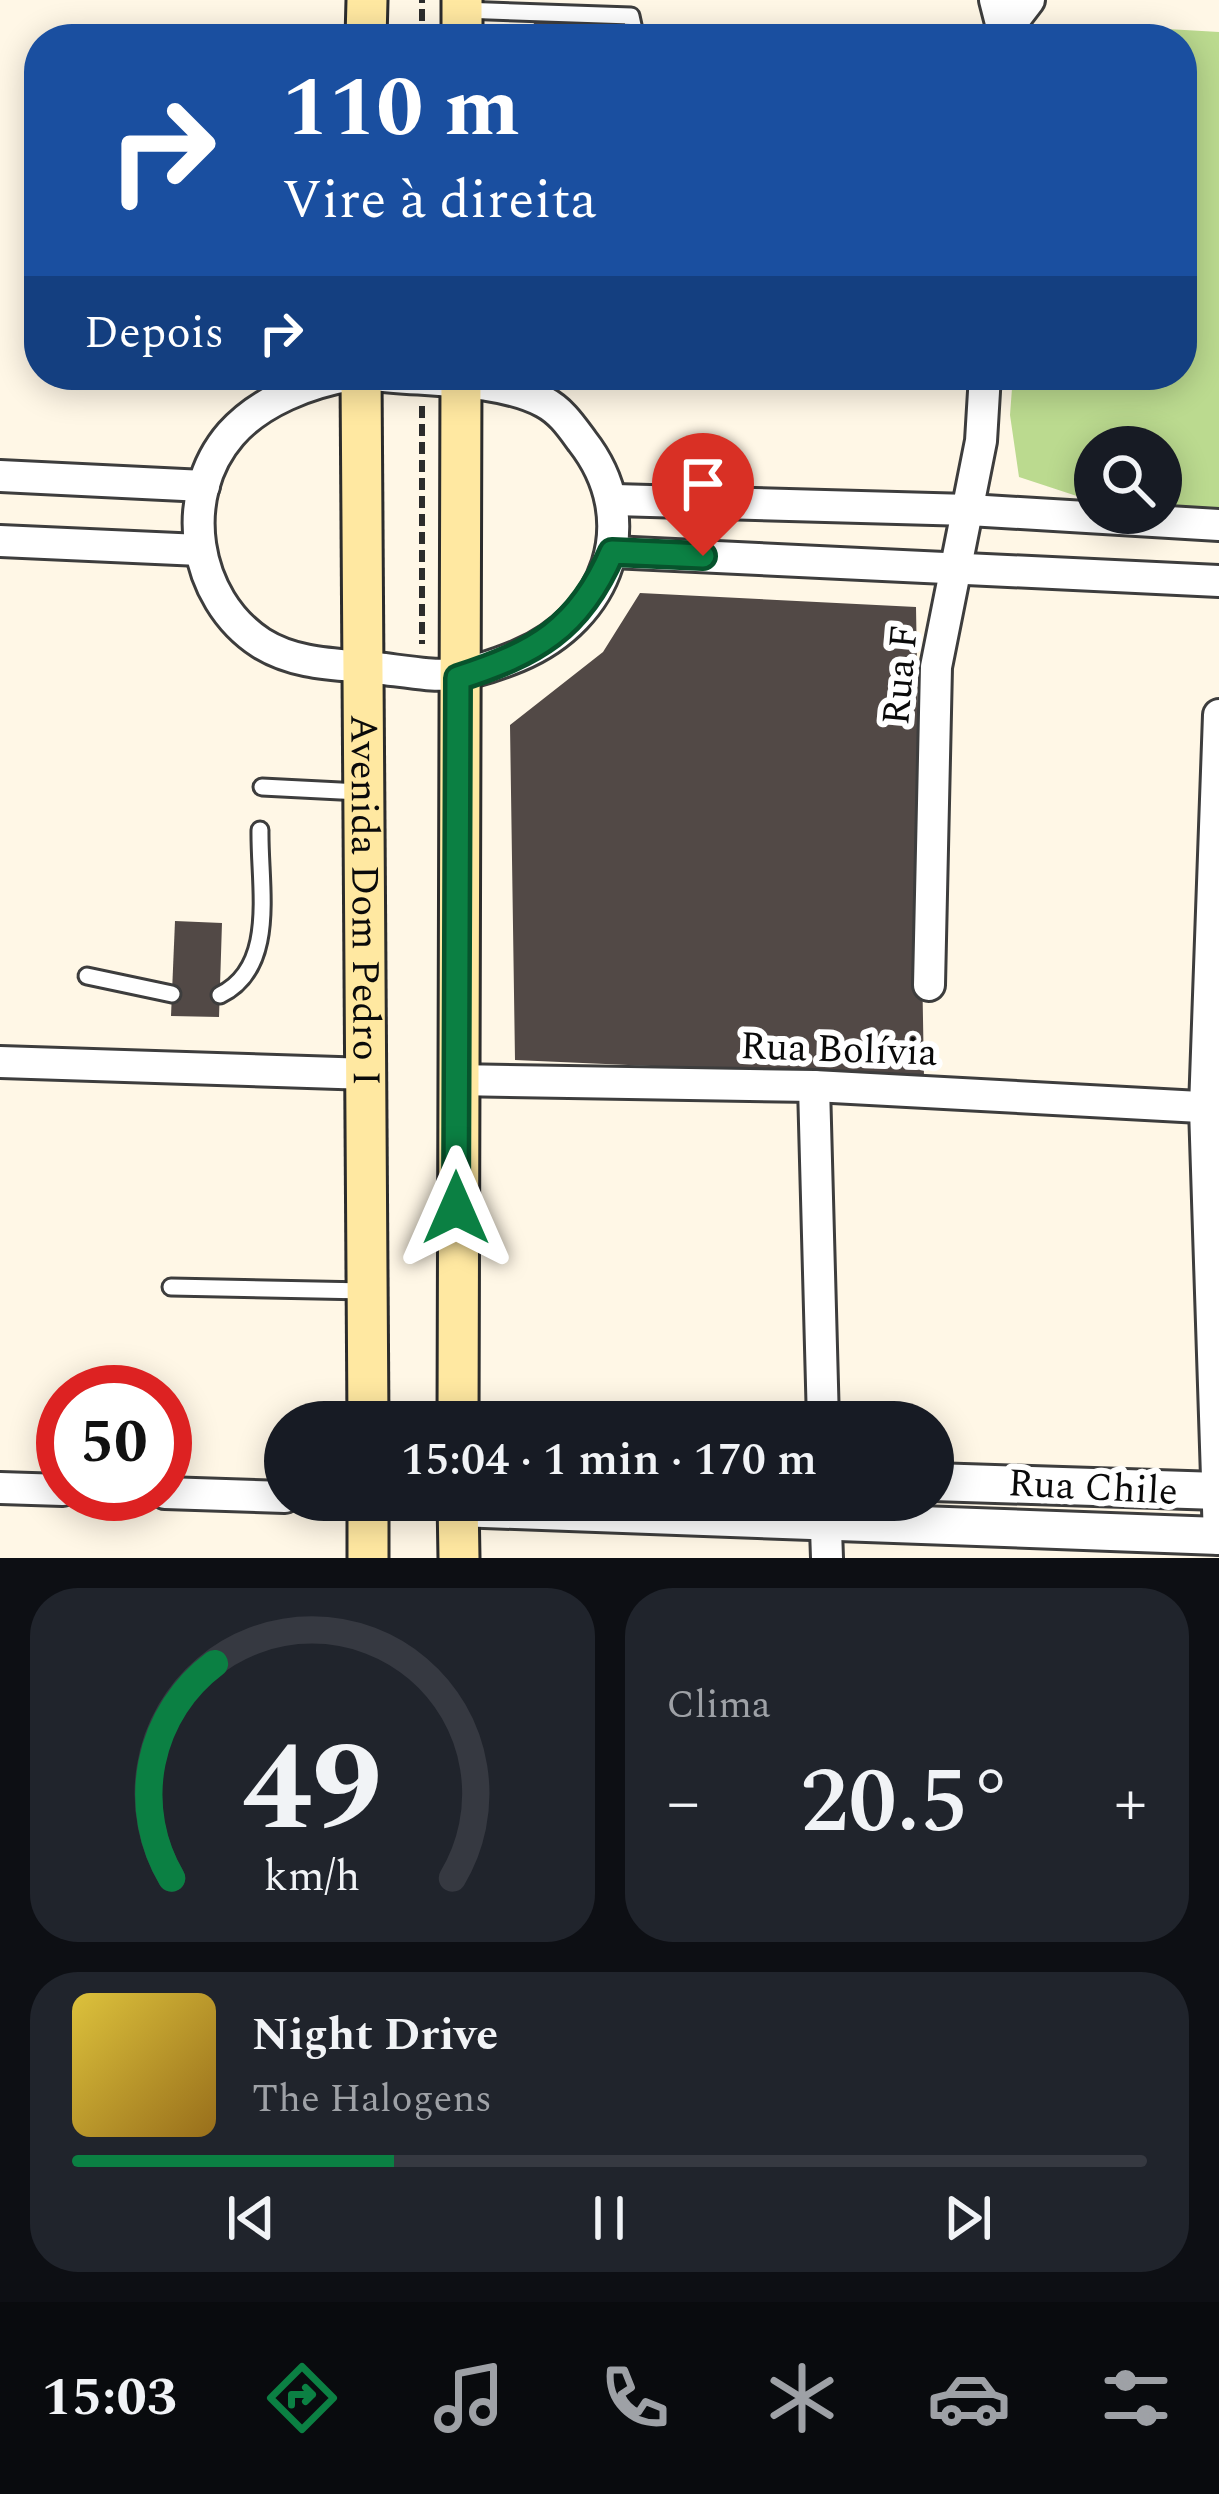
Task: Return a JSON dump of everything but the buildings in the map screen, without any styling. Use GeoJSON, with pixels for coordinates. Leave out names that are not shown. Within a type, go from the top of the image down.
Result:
{"type":"FeatureCollection","features":[{"type":"Feature","properties":{"kind":"main road","name":"Avenida Dom Pedro I"},"geometry":{"type":"LineString","coordinates":[[356,390],[369,1074],[368,1401]]}},
{"type":"Feature","properties":{"kind":"main road"},"geometry":{"type":"LineString","coordinates":[[458,1401],[455,1080],[461,390]]}},
{"type":"Feature","properties":{"kind":"main road"},"geometry":{"type":"LineString","coordinates":[[368,1521],[368,1558]]}},
{"type":"Feature","properties":{"kind":"main road"},"geometry":{"type":"LineString","coordinates":[[458,1521],[459,1558]]}},
{"type":"Feature","properties":{"kind":"street"},"geometry":{"type":"LineString","coordinates":[[298,390],[268,405],[230,435],[204,486],[197,508],[200,550],[228,609],[260,642],[313,662],[458,678],[536,648],[568,623],[594,594],[612,552],[615,500],[591,452],[561,414],[512,390]]}},
{"type":"Feature","properties":{"kind":"street","name":"Rua F"},"geometry":{"type":"LineString","coordinates":[[929,985],[936,667],[969,510],[983,390]]}},
{"type":"Feature","properties":{"kind":"street"},"geometry":{"type":"LineString","coordinates":[[0,476],[204,486]]}},
{"type":"Feature","properties":{"kind":"street"},"geometry":{"type":"LineString","coordinates":[[615,500],[969,510],[1219,525]]}},
{"type":"Feature","properties":{"kind":"street"},"geometry":{"type":"LineString","coordinates":[[0,541],[200,550]]}},
{"type":"Feature","properties":{"kind":"street"},"geometry":{"type":"LineString","coordinates":[[612,552],[1219,581]]}},
{"type":"Feature","properties":{"kind":"street"},"geometry":{"type":"LineString","coordinates":[[1219,715],[1212,1108],[1219,1537]]}},
{"type":"Feature","properties":{"kind":"street"},"geometry":{"type":"LineString","coordinates":[[0,1062],[369,1074]]}},
{"type":"Feature","properties":{"kind":"street","name":"Rua Bolívia"},"geometry":{"type":"LineString","coordinates":[[455,1080],[814,1086],[1212,1108]]}},
{"type":"Feature","properties":{"kind":"street"},"geometry":{"type":"LineString","coordinates":[[814,1086],[822,1401]]}},
{"type":"Feature","properties":{"kind":"street","name":"Rua Chile"},"geometry":{"type":"LineString","coordinates":[[954,1483],[1218,1491]]}},
{"type":"Feature","properties":{"kind":"street"},"geometry":{"type":"LineString","coordinates":[[0,1488],[36,1489]]}},
{"type":"Feature","properties":{"kind":"street"},"geometry":{"type":"LineString","coordinates":[[192,1494],[264,1496]]}},
{"type":"Feature","properties":{"kind":"street","name":"Rua Chile"},"geometry":{"type":"LineString","coordinates":[[954,1518],[1219,1537]]}},
{"type":"Feature","properties":{"kind":"street"},"geometry":{"type":"LineString","coordinates":[[826,1521],[826,1558]]}},
{"type":"Feature","properties":{"kind":"lane"},"geometry":{"type":"LineString","coordinates":[[462,16],[631,16],[633,24]]}},
{"type":"Feature","properties":{"kind":"lane"},"geometry":{"type":"LineString","coordinates":[[262,787],[363,793]]}},
{"type":"Feature","properties":{"kind":"lane"},"geometry":{"type":"LineString","coordinates":[[220,995],[241,985],[258,960],[260,830]]}},
{"type":"Feature","properties":{"kind":"lane"},"geometry":{"type":"LineString","coordinates":[[87,976],[172,994]]}},
{"type":"Feature","properties":{"kind":"lane"},"geometry":{"type":"LineString","coordinates":[[171,1287],[369,1291]]}},
{"type":"Feature","properties":{"kind":"green space"},"geometry":{"type":"Polygon","coordinates":[[[1197,31],[1219,32],[1219,512],[1182,509],[1182,426],[1074,426],[1074,495],[1019,477],[1010,415],[1012,390],[1197,390],[1197,31]]]}},
{"type":"Feature","properties":{"kind":"route"},"geometry":{"type":"LineString","coordinates":[[456,1208],[458,678],[536,648],[568,623],[594,594],[612,552],[703,556]]}}]}
